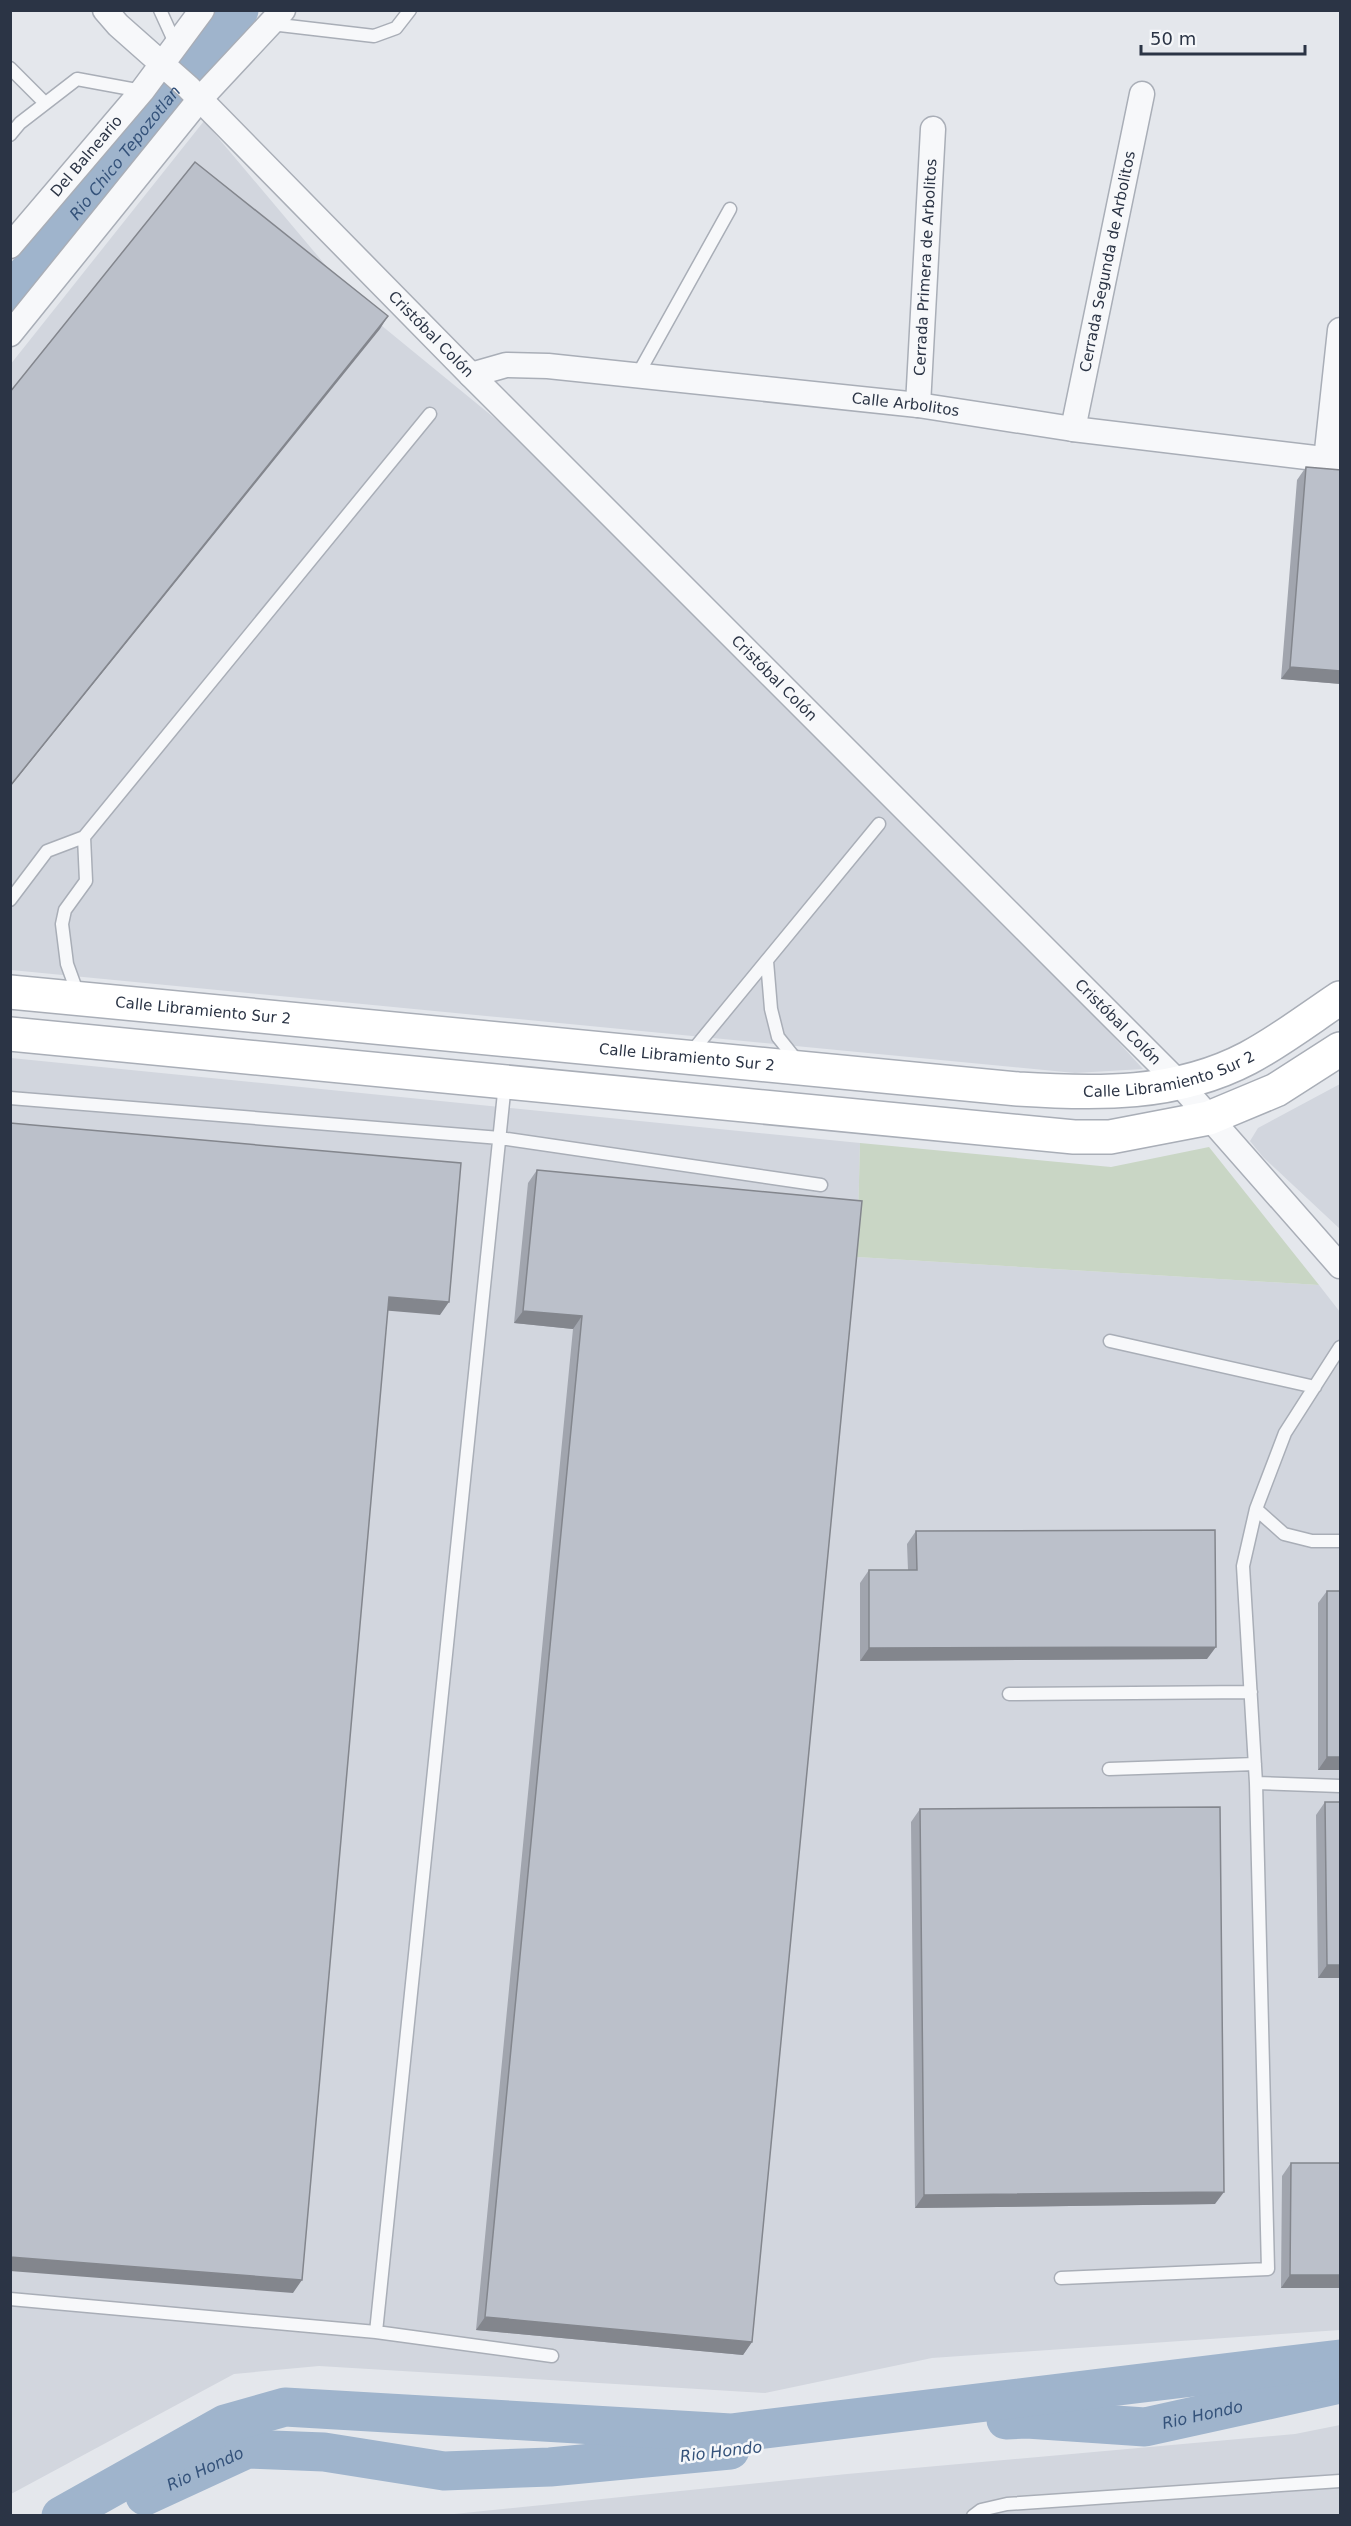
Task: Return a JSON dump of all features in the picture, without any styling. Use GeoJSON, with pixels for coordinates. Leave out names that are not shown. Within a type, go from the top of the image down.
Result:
{"type":"FeatureCollection","features":[{"type":"Feature","properties":{"kind":"main road","name":"Calle Libramiento Sur 2"},"geometry":{"type":"LineString","coordinates":[[10,992],[886,1077],[1018,1089],[1100,1093],[1128,1092],[1179,1083],[1247,1058],[1341,998]]}},
{"type":"Feature","properties":{"kind":"main road"},"geometry":{"type":"LineString","coordinates":[[10,1034],[1074,1137],[1110,1137],[1209,1118],[1276,1090],[1341,1049]]}},
{"type":"Feature","properties":{"kind":"main road"},"geometry":{"type":"LineString","coordinates":[[505,1082],[509,1040]]}},
{"type":"Feature","properties":{"kind":"main road"},"geometry":{"type":"LineString","coordinates":[[883,1118],[886,1077]]}},
{"type":"Feature","properties":{"kind":"street","name":"Cristóbal Colón"},"geometry":{"type":"LineString","coordinates":[[105,10],[194,93],[471,375],[1179,1083],[1341,1266]]}},
{"type":"Feature","properties":{"kind":"street","name":"Del Balneario"},"geometry":{"type":"LineString","coordinates":[[10,246],[164,67],[176,45],[202,10]]}},
{"type":"Feature","properties":{"kind":"street"},"geometry":{"type":"LineString","coordinates":[[10,334],[194,93],[277,17]]}},
{"type":"Feature","properties":{"kind":"street","name":"Cerrada Segunda de Arbolitos"},"geometry":{"type":"LineString","coordinates":[[1073,429],[1142,94]]}},
{"type":"Feature","properties":{"kind":"street","name":"Cerrada Primera de Arbolitos"},"geometry":{"type":"LineString","coordinates":[[918,405],[933,129]]}},
{"type":"Feature","properties":{"kind":"street"},"geometry":{"type":"LineString","coordinates":[[1333,461],[1341,330]]}},
{"type":"Feature","properties":{"kind":"street","name":"Calle Arbolitos"},"geometry":{"type":"LineString","coordinates":[[471,375],[506,365],[548,366],[918,405],[1073,429],[1333,461]]}},
{"type":"Feature","properties":{"kind":"lane"},"geometry":{"type":"LineString","coordinates":[[160,10],[176,45]]}},
{"type":"Feature","properties":{"kind":"lane"},"geometry":{"type":"LineString","coordinates":[[277,17],[374,36],[396,28],[410,10]]}},
{"type":"Feature","properties":{"kind":"lane"},"geometry":{"type":"LineString","coordinates":[[10,68],[45,104]]}},
{"type":"Feature","properties":{"kind":"lane"},"geometry":{"type":"LineString","coordinates":[[10,135],[20,123],[77,79],[142,91]]}},
{"type":"Feature","properties":{"kind":"lane"},"geometry":{"type":"LineString","coordinates":[[637,376],[730,209]]}},
{"type":"Feature","properties":{"kind":"lane"},"geometry":{"type":"LineString","coordinates":[[10,900],[47,851],[84,837],[430,414]]}},
{"type":"Feature","properties":{"kind":"lane"},"geometry":{"type":"LineString","coordinates":[[687,1057],[715,1020],[767,961],[879,824]]}},
{"type":"Feature","properties":{"kind":"lane"},"geometry":{"type":"LineString","coordinates":[[80,999],[67,964],[62,924],[65,910],[86,881],[84,837]]}},
{"type":"Feature","properties":{"kind":"lane"},"geometry":{"type":"LineString","coordinates":[[767,961],[771,1009],[778,1037],[804,1069]]}},
{"type":"Feature","properties":{"kind":"lane"},"geometry":{"type":"LineString","coordinates":[[376,2332],[505,1082]]}},
{"type":"Feature","properties":{"kind":"lane"},"geometry":{"type":"LineString","coordinates":[[10,1098],[500,1138],[821,1185]]}},
{"type":"Feature","properties":{"kind":"lane"},"geometry":{"type":"LineString","coordinates":[[1110,1341],[1315,1387]]}},
{"type":"Feature","properties":{"kind":"lane"},"geometry":{"type":"LineString","coordinates":[[1061,2278],[1268,2269],[1256,1783],[1243,1566],[1256,1509],[1285,1433],[1341,1347]]}},
{"type":"Feature","properties":{"kind":"lane"},"geometry":{"type":"LineString","coordinates":[[1256,1509],[1284,1534],[1312,1541],[1340,1541]]}},
{"type":"Feature","properties":{"kind":"lane"},"geometry":{"type":"LineString","coordinates":[[1009,1694],[1251,1692]]}},
{"type":"Feature","properties":{"kind":"lane"},"geometry":{"type":"LineString","coordinates":[[1109,1769],[1255,1764]]}},
{"type":"Feature","properties":{"kind":"lane"},"geometry":{"type":"LineString","coordinates":[[1256,1783],[1341,1786]]}},
{"type":"Feature","properties":{"kind":"lane"},"geometry":{"type":"LineString","coordinates":[[10,2299],[376,2332],[552,2356]]}},
{"type":"Feature","properties":{"kind":"lane"},"geometry":{"type":"LineString","coordinates":[[973,2516],[981,2510],[1006,2504],[1341,2481]]}},
{"type":"Feature","properties":{"kind":"shaded area"},"geometry":{"type":"Polygon","coordinates":[[[204,121],[365,312],[525,443],[917,840],[1080,1000],[1143,1069],[1075,1073],[11,970],[10,365],[204,121]]]}},
{"type":"Feature","properties":{"kind":"shaded area"},"geometry":{"type":"Polygon","coordinates":[[[11,1058],[860,1143],[857,1257],[1319,1285],[1340,1312],[1340,2330],[932,2358],[765,2393],[319,2366],[234,2374],[11,2494],[11,1058]]]}},
{"type":"Feature","properties":{"kind":"shaded area"},"geometry":{"type":"Polygon","coordinates":[[[1340,1084],[1340,1229],[1263,1157],[1250,1141],[1258,1128],[1340,1084]]]}},
{"type":"Feature","properties":{"kind":"shaded area"},"geometry":{"type":"Polygon","coordinates":[[[1340,2425],[1340,2515],[435,2516],[847,2474],[1295,2434],[1340,2425]]]}},
{"type":"Feature","properties":{"kind":"green space"},"geometry":{"type":"Polygon","coordinates":[[[860,1143],[1111,1167],[1209,1147],[1319,1285],[857,1257],[860,1143]]]}},
{"type":"Feature","properties":{"kind":"building"},"geometry":{"type":"Polygon","coordinates":[[[195,162],[388,316],[10,786],[10,392],[195,162]]]}},
{"type":"Feature","properties":{"kind":"building"},"geometry":{"type":"Polygon","coordinates":[[[1306,467],[1341,470],[1341,671],[1290,667],[1306,467]]]}},
{"type":"Feature","properties":{"kind":"building"},"geometry":{"type":"Polygon","coordinates":[[[10,1123],[461,1163],[449,1302],[389,1297],[302,2280],[10,2257],[10,1123]]]}},
{"type":"Feature","properties":{"kind":"building"},"geometry":{"type":"Polygon","coordinates":[[[537,1170],[862,1201],[752,2342],[485,2317],[582,1316],[523,1311],[537,1170]]]}},
{"type":"Feature","properties":{"kind":"building"},"geometry":{"type":"Polygon","coordinates":[[[1215,1530],[1216,1647],[869,1648],[869,1570],[917,1570],[916,1531],[1215,1530]]]}},
{"type":"Feature","properties":{"kind":"building"},"geometry":{"type":"Polygon","coordinates":[[[1327,1591],[1341,1591],[1341,1757],[1327,1757],[1327,1591]]]}},
{"type":"Feature","properties":{"kind":"building"},"geometry":{"type":"Polygon","coordinates":[[[1325,1802],[1341,1802],[1341,1965],[1327,1965],[1325,1802]]]}},
{"type":"Feature","properties":{"kind":"building"},"geometry":{"type":"Polygon","coordinates":[[[1220,1807],[1224,2192],[924,2195],[920,1809],[1220,1807]]]}},
{"type":"Feature","properties":{"kind":"building"},"geometry":{"type":"Polygon","coordinates":[[[1291,2163],[1341,2163],[1341,2275],[1290,2275],[1291,2163]]]}},
{"type":"Feature","properties":{"kind":"waterway","name":"Rio Chico Tepozotlan"},"geometry":{"type":"LineString","coordinates":[[10,295],[239,10]]}},
{"type":"Feature","properties":{"kind":"waterway"},"geometry":{"type":"LineString","coordinates":[[61,2516],[225,2424],[285,2407],[731,2433],[1340,2359]]}},
{"type":"Feature","properties":{"kind":"waterway","name":"Rio Hondo"},"geometry":{"type":"LineString","coordinates":[[1006,2420],[1027,2419],[1145,2427],[1340,2384]]}},
{"type":"Feature","properties":{"kind":"waterway","name":"Rio Hondo"},"geometry":{"type":"LineString","coordinates":[[145,2496],[247,2449],[324,2452],[444,2471],[550,2467],[730,2450]]}}]}
